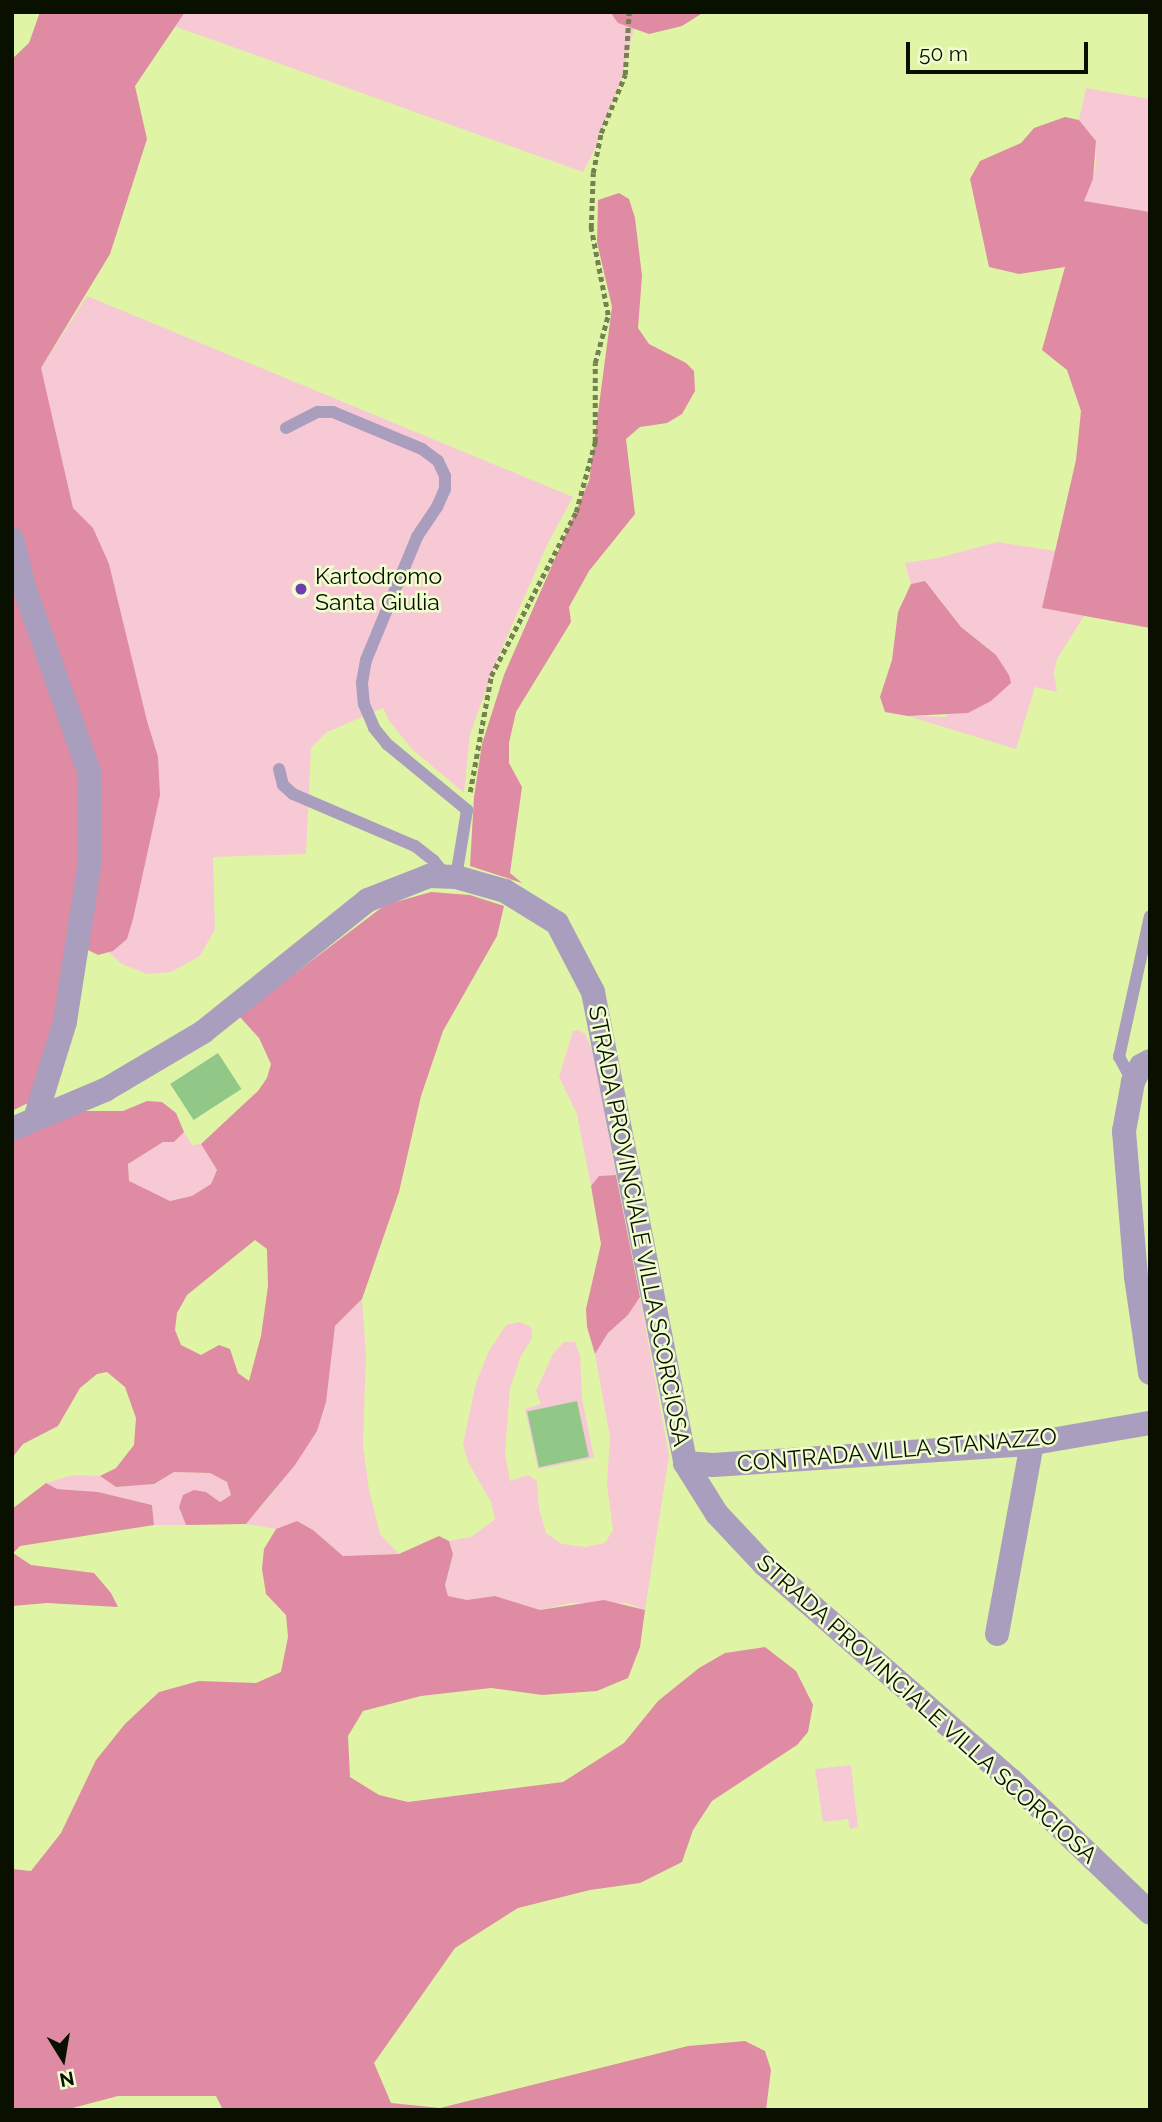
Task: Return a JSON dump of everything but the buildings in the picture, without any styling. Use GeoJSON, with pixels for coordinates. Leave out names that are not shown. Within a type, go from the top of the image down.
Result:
{"type":"FeatureCollection","features":[{"type":"Feature","properties":{"kind":"street"},"geometry":{"type":"LineString","coordinates":[[12,539],[24,587],[89,772],[89,868],[65,1022],[35,1119]]}},
{"type":"Feature","properties":{"kind":"street"},"geometry":{"type":"LineString","coordinates":[[12,1129],[105,1090],[203,1032],[368,900],[429,876],[451,877]]}},
{"type":"Feature","properties":{"kind":"street","name":"STRADA PROVINCIALE VILLA SCORCIOSA"},"geometry":{"type":"LineString","coordinates":[[451,877],[505,891],[557,923],[593,992],[685,1463],[717,1514],[764,1564],[1011,1780],[1150,1913]]}},
{"type":"Feature","properties":{"kind":"street"},"geometry":{"type":"LineString","coordinates":[[1150,1060],[1141,1066],[1133,1082],[1124,1131],[1136,1277],[1150,1373]]}},
{"type":"Feature","properties":{"kind":"street","name":"CONTRADA VILLA STANAZZO"},"geometry":{"type":"LineString","coordinates":[[685,1463],[713,1465],[1032,1443],[1150,1423]]}},
{"type":"Feature","properties":{"kind":"street"},"geometry":{"type":"LineString","coordinates":[[997,1634],[1032,1443]]}},
{"type":"Feature","properties":{"kind":"lane"},"geometry":{"type":"LineString","coordinates":[[286,428],[318,412],[333,412],[422,449],[438,461],[444,476],[445,489],[417,537],[366,660],[364,704],[374,728],[387,744],[467,810],[451,877]]}},
{"type":"Feature","properties":{"kind":"lane"},"geometry":{"type":"LineString","coordinates":[[279,769],[283,785],[293,794],[413,845],[451,877]]}},
{"type":"Feature","properties":{"kind":"lane"},"geometry":{"type":"LineString","coordinates":[[1133,1082],[1119,1057],[1150,916]]}},
{"type":"Feature","properties":{"kind":"path"},"geometry":{"type":"LineString","coordinates":[[467,810],[491,676],[576,512],[595,442],[595,363],[608,315],[591,228],[593,173],[601,133],[625,75],[629,12]]}},
{"type":"Feature","properties":{"kind":"shaded area"},"geometry":{"type":"Polygon","coordinates":[[[40,12],[185,12],[135,86],[147,139],[110,254],[41,368],[73,508],[93,528],[109,564],[158,757],[160,795],[127,939],[113,951],[98,955],[82,947],[93,773],[30,589],[12,525],[12,59],[29,43],[40,12]]]}},
{"type":"Feature","properties":{"kind":"shaded area"},"geometry":{"type":"Polygon","coordinates":[[[185,12],[610,12],[618,23],[634,28],[622,78],[595,149],[583,172],[174,26],[185,12]]]}},
{"type":"Feature","properties":{"kind":"shaded area"},"geometry":{"type":"Polygon","coordinates":[[[610,12],[704,12],[682,26],[649,34],[618,23],[610,12]]]}},
{"type":"Feature","properties":{"kind":"shaded area"},"geometry":{"type":"Polygon","coordinates":[[[1086,88],[1150,99],[1150,212],[1083,201],[1093,179],[1096,161],[1096,141],[1079,120],[1086,88]]]}},
{"type":"Feature","properties":{"kind":"shaded area"},"geometry":{"type":"Polygon","coordinates":[[[1065,117],[1079,120],[1096,141],[1093,179],[1084,201],[1150,212],[1150,628],[1042,608],[1076,460],[1081,411],[1067,370],[1042,350],[1065,267],[1019,274],[989,267],[970,179],[980,161],[1021,143],[1034,128],[1065,117]]]}},
{"type":"Feature","properties":{"kind":"shaded area"},"geometry":{"type":"Polygon","coordinates":[[[619,193],[629,199],[635,218],[642,276],[638,328],[649,344],[686,363],[694,371],[695,391],[682,414],[667,423],[640,427],[626,439],[635,514],[589,571],[569,607],[571,622],[516,712],[509,743],[509,763],[522,787],[510,873],[522,883],[470,866],[474,797],[482,744],[504,675],[589,481],[612,307],[597,242],[598,200],[619,193]]]}},
{"type":"Feature","properties":{"kind":"shaded area","name":"Kartodromo Santa Giulia"},"geometry":{"type":"Polygon","coordinates":[[[87,296],[573,497],[547,545],[499,655],[470,734],[464,793],[412,749],[390,722],[383,708],[327,732],[311,748],[306,854],[213,857],[215,929],[200,956],[171,972],[147,974],[122,964],[107,951],[41,368],[87,296]]]}},
{"type":"Feature","properties":{"kind":"shaded area"},"geometry":{"type":"Polygon","coordinates":[[[997,542],[1056,551],[1042,608],[1084,616],[1057,659],[1054,672],[1057,692],[1035,687],[1016,749],[908,716],[946,717],[996,655],[961,627],[925,581],[911,584],[905,563],[938,558],[997,542]]]}},
{"type":"Feature","properties":{"kind":"shaded area"},"geometry":{"type":"Polygon","coordinates":[[[12,551],[87,767],[86,869],[38,1098],[12,1111],[12,551]]]}},
{"type":"Feature","properties":{"kind":"shaded area"},"geometry":{"type":"Polygon","coordinates":[[[925,581],[961,627],[996,655],[1009,675],[1011,683],[991,701],[968,713],[908,716],[885,712],[880,697],[892,660],[898,612],[911,584],[925,581]]]}},
{"type":"Feature","properties":{"kind":"shaded area"},"geometry":{"type":"Polygon","coordinates":[[[431,892],[470,895],[504,906],[497,936],[443,1031],[421,1096],[399,1192],[362,1299],[335,1326],[326,1402],[317,1431],[295,1465],[246,1524],[186,1525],[179,1507],[183,1495],[194,1490],[206,1492],[220,1502],[231,1495],[227,1482],[210,1473],[174,1472],[154,1484],[116,1487],[100,1476],[116,1468],[134,1445],[136,1418],[125,1387],[107,1372],[97,1374],[80,1388],[58,1426],[23,1444],[12,1458],[12,1139],[78,1111],[123,1111],[147,1101],[162,1102],[176,1113],[184,1132],[174,1142],[163,1142],[128,1164],[129,1181],[170,1201],[192,1196],[211,1184],[217,1170],[201,1144],[258,1091],[267,1078],[271,1064],[259,1038],[239,1016],[385,905],[431,892]],[[255,1240],[187,1295],[177,1313],[175,1330],[181,1345],[201,1355],[219,1345],[230,1349],[238,1373],[249,1381],[261,1336],[268,1286],[267,1249],[255,1240]]]}},
{"type":"Feature","properties":{"kind":"shaded area"},"geometry":{"type":"Polygon","coordinates":[[[578,1030],[585,1034],[593,1052],[616,1175],[599,1176],[591,1186],[577,1114],[559,1077],[573,1031],[578,1030]]]}},
{"type":"Feature","properties":{"kind":"shaded area"},"geometry":{"type":"Polygon","coordinates":[[[184,1132],[192,1145],[201,1144],[217,1170],[211,1184],[192,1196],[170,1201],[129,1182],[128,1164],[163,1142],[175,1142],[184,1132]]]}},
{"type":"Feature","properties":{"kind":"shaded area"},"geometry":{"type":"Polygon","coordinates":[[[616,1175],[640,1297],[628,1315],[608,1333],[595,1354],[587,1327],[586,1309],[601,1244],[591,1186],[599,1176],[616,1175]]]}},
{"type":"Feature","properties":{"kind":"shaded area"},"geometry":{"type":"Polygon","coordinates":[[[640,1297],[669,1456],[645,1610],[626,1603],[571,1603],[540,1610],[495,1596],[467,1600],[448,1596],[445,1585],[453,1554],[449,1541],[471,1537],[495,1519],[491,1502],[468,1462],[463,1444],[476,1383],[489,1351],[506,1325],[520,1322],[531,1327],[532,1338],[521,1356],[510,1388],[505,1453],[510,1481],[528,1475],[537,1481],[539,1509],[546,1533],[562,1544],[585,1547],[605,1543],[613,1530],[607,1485],[610,1437],[595,1354],[608,1333],[628,1315],[640,1297]]]}},
{"type":"Feature","properties":{"kind":"shaded area"},"geometry":{"type":"Polygon","coordinates":[[[362,1299],[366,1354],[363,1445],[369,1490],[380,1534],[399,1554],[343,1556],[313,1530],[297,1521],[276,1529],[246,1524],[275,1490],[329,1357],[335,1326],[362,1299]]]}},
{"type":"Feature","properties":{"kind":"shaded area"},"geometry":{"type":"Polygon","coordinates":[[[564,1342],[575,1342],[580,1355],[582,1398],[594,1458],[538,1469],[525,1409],[541,1404],[536,1391],[553,1354],[564,1342]]]}},
{"type":"Feature","properties":{"kind":"shaded area"},"geometry":{"type":"Polygon","coordinates":[[[174,1472],[210,1473],[227,1482],[231,1495],[220,1502],[206,1492],[179,1506],[186,1525],[154,1525],[152,1505],[98,1492],[57,1489],[46,1483],[73,1475],[100,1476],[116,1487],[154,1484],[174,1472]]]}},
{"type":"Feature","properties":{"kind":"shaded area"},"geometry":{"type":"Polygon","coordinates":[[[46,1483],[57,1489],[98,1492],[152,1505],[154,1525],[20,1546],[13,1553],[31,1565],[94,1573],[111,1593],[118,1607],[47,1603],[12,1606],[12,1509],[46,1483]]]}},
{"type":"Feature","properties":{"kind":"shaded area"},"geometry":{"type":"Polygon","coordinates":[[[297,1521],[313,1530],[343,1556],[399,1554],[439,1536],[449,1541],[453,1554],[445,1585],[448,1596],[467,1600],[495,1596],[540,1610],[604,1600],[645,1610],[640,1647],[628,1678],[597,1691],[542,1695],[491,1688],[421,1696],[363,1711],[348,1736],[350,1777],[379,1795],[408,1802],[563,1782],[624,1743],[658,1701],[699,1668],[725,1653],[765,1647],[796,1671],[813,1705],[808,1732],[797,1745],[712,1801],[693,1830],[682,1862],[640,1883],[590,1890],[518,1908],[455,1948],[374,2063],[391,2103],[440,2108],[688,2046],[745,2041],[765,2051],[771,2070],[766,2110],[223,2110],[216,2096],[118,2096],[65,2110],[12,2110],[12,1869],[31,1871],[61,1833],[96,1760],[125,1724],[159,1692],[199,1681],[256,1683],[281,1672],[288,1637],[286,1615],[266,1594],[262,1569],[264,1549],[276,1529],[297,1521]]]}},
{"type":"Feature","properties":{"kind":"shaded area"},"geometry":{"type":"Polygon","coordinates":[[[851,1765],[858,1827],[850,1829],[848,1819],[823,1822],[815,1769],[851,1765]]]}},
{"type":"Feature","properties":{"kind":"place","name":"Kartodromo Santa Giulia"},"geometry":{"type":"Point","coordinates":[301,589]}}]}
